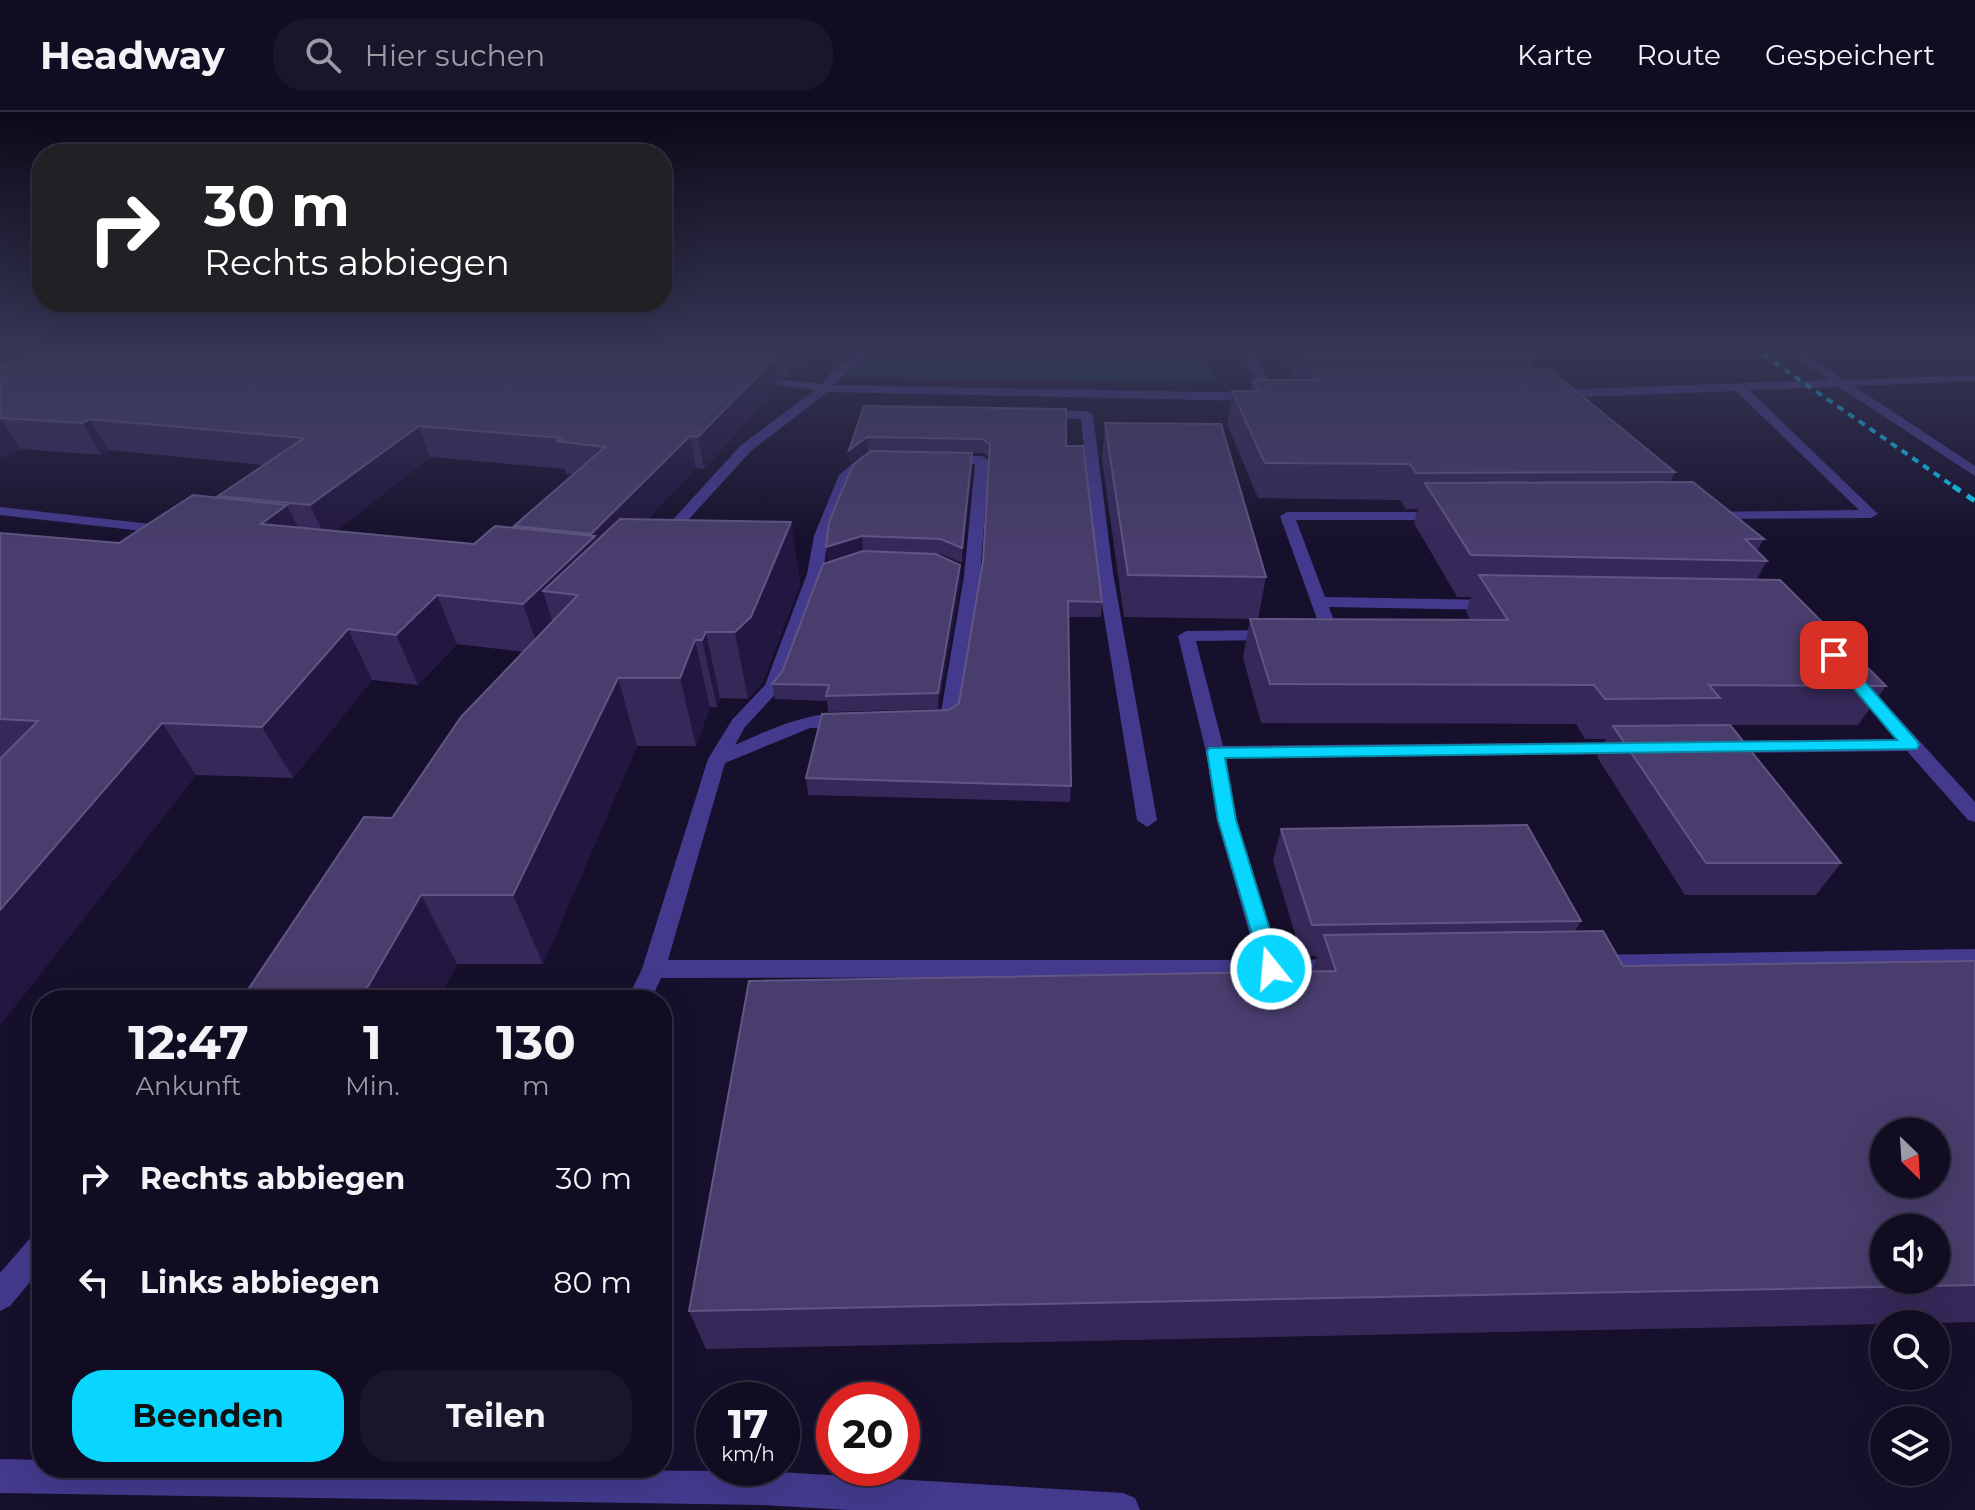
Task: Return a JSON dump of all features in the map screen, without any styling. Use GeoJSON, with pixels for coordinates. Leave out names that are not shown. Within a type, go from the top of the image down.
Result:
{"type":"FeatureCollection","features":[{"type":"Feature","properties":{"kind":"street"},"geometry":{"type":"LineString","coordinates":[[657,545],[746,448],[793,412]]}},
{"type":"Feature","properties":{"kind":"street"},"geometry":{"type":"LineString","coordinates":[[1698,515],[1871,514],[1765,412]]}},
{"type":"Feature","properties":{"kind":"street"},"geometry":{"type":"LineString","coordinates":[[1886,412],[1975,472]]}},
{"type":"Feature","properties":{"kind":"street"},"geometry":{"type":"LineString","coordinates":[[1026,413],[1087,415],[1105,573],[1147,820]]}},
{"type":"Feature","properties":{"kind":"street"},"geometry":{"type":"LineString","coordinates":[[644,990],[654,969],[717,759],[738,724],[773,687],[821,572],[821,536],[846,475],[868,458],[897,459]]}},
{"type":"Feature","properties":{"kind":"street"},"geometry":{"type":"LineString","coordinates":[[917,718],[949,717],[982,460],[925,459]]}},
{"type":"Feature","properties":{"kind":"street"},"geometry":{"type":"LineString","coordinates":[[0,511],[188,532]]}},
{"type":"Feature","properties":{"kind":"street"},"geometry":{"type":"LineString","coordinates":[[1271,969],[1227,820],[1215,752],[1186,636],[1331,635],[1287,516],[1461,516]]}},
{"type":"Feature","properties":{"kind":"street"},"geometry":{"type":"LineString","coordinates":[[1319,602],[1510,605]]}},
{"type":"Feature","properties":{"kind":"street"},"geometry":{"type":"LineString","coordinates":[[1844,666],[1975,815]]}},
{"type":"Feature","properties":{"kind":"street"},"geometry":{"type":"LineString","coordinates":[[717,759],[807,722],[854,721]]}},
{"type":"Feature","properties":{"kind":"street"},"geometry":{"type":"LineString","coordinates":[[1705,747],[1911,745]]}},
{"type":"Feature","properties":{"kind":"street"},"geometry":{"type":"LineString","coordinates":[[1215,752],[1642,748]]}},
{"type":"Feature","properties":{"kind":"street"},"geometry":{"type":"LineString","coordinates":[[1575,964],[1975,958]]}},
{"type":"Feature","properties":{"kind":"street"},"geometry":{"type":"LineString","coordinates":[[654,969],[1367,967]]}},
{"type":"Feature","properties":{"kind":"street"},"geometry":{"type":"LineString","coordinates":[[0,1296],[32,1258]]}},
{"type":"Feature","properties":{"kind":"street"},"geometry":{"type":"LineString","coordinates":[[0,1476],[32,1476]]}},
{"type":"Feature","properties":{"kind":"street"},"geometry":{"type":"LineString","coordinates":[[500,1478],[763,1488],[1123,1510]]}},
{"type":"Feature","properties":{"kind":"building"},"geometry":{"type":"Polygon","coordinates":[[[0,412],[722,412],[698,437],[690,436],[591,534],[514,526],[605,447],[557,441],[562,438],[419,426],[310,505],[218,496],[304,438],[90,419],[83,423],[0,418],[0,412]]]}},
{"type":"Feature","properties":{"kind":"building"},"geometry":{"type":"Polygon","coordinates":[[[862,412],[1066,412],[1066,446],[1083,446],[1102,602],[1068,601],[1071,786],[806,778],[822,714],[949,710],[959,703],[983,561],[990,444],[982,439],[867,437],[849,450],[862,412]]]}},
{"type":"Feature","properties":{"kind":"building"},"geometry":{"type":"Polygon","coordinates":[[[1242,412],[1602,412],[1675,472],[1416,473],[1410,464],[1265,463],[1242,412]]]}},
{"type":"Feature","properties":{"kind":"building"},"geometry":{"type":"Polygon","coordinates":[[[1105,423],[1221,424],[1266,577],[1128,575],[1105,423]]]}},
{"type":"Feature","properties":{"kind":"building"},"geometry":{"type":"Polygon","coordinates":[[[871,451],[972,453],[962,548],[941,539],[862,536],[826,547],[829,522],[853,465],[871,451]]]}},
{"type":"Feature","properties":{"kind":"building"},"geometry":{"type":"Polygon","coordinates":[[[1693,482],[1764,539],[1745,539],[1767,561],[1471,555],[1425,483],[1693,482]]]}},
{"type":"Feature","properties":{"kind":"building"},"geometry":{"type":"Polygon","coordinates":[[[193,495],[287,505],[261,524],[474,544],[495,526],[595,536],[523,604],[437,595],[396,635],[348,629],[262,727],[162,723],[0,910],[0,759],[38,721],[0,719],[0,533],[119,543],[193,495]]]}},
{"type":"Feature","properties":{"kind":"building"},"geometry":{"type":"Polygon","coordinates":[[[620,519],[791,522],[751,617],[735,632],[706,632],[702,640],[695,640],[680,678],[618,678],[513,895],[421,895],[366,990],[248,990],[364,817],[392,818],[461,717],[578,595],[543,591],[620,519]]]}},
{"type":"Feature","properties":{"kind":"building"},"geometry":{"type":"Polygon","coordinates":[[[863,551],[936,554],[960,565],[938,693],[826,696],[829,685],[772,684],[782,672],[823,564],[863,551]]]}},
{"type":"Feature","properties":{"kind":"building"},"geometry":{"type":"Polygon","coordinates":[[[1479,575],[1780,580],[1886,686],[1709,685],[1720,698],[1605,699],[1594,685],[1270,684],[1250,619],[1508,620],[1479,575]]]}},
{"type":"Feature","properties":{"kind":"building"},"geometry":{"type":"Polygon","coordinates":[[[1730,725],[1841,863],[1706,863],[1613,726],[1730,725]]]}},
{"type":"Feature","properties":{"kind":"building"},"geometry":{"type":"Polygon","coordinates":[[[1527,825],[1581,921],[1312,925],[1281,829],[1527,825]]]}},
{"type":"Feature","properties":{"kind":"building"},"geometry":{"type":"Polygon","coordinates":[[[1603,931],[1623,966],[1975,961],[1975,1285],[1950,1286],[1950,1214],[1870,1214],[1870,1287],[689,1311],[749,981],[1336,971],[1324,935],[1603,931]]]}},
{"type":"Feature","properties":{"kind":"railway"},"geometry":{"type":"LineString","coordinates":[[1846,412],[1956,488]]}},
{"type":"Feature","properties":{"kind":"railway"},"geometry":{"type":"LineString","coordinates":[[1953,486],[1975,501]]}},
{"type":"Feature","properties":{"kind":"route"},"geometry":{"type":"LineString","coordinates":[[1271,969],[1227,820],[1215,752],[1911,745],[1834,655]]}}]}
